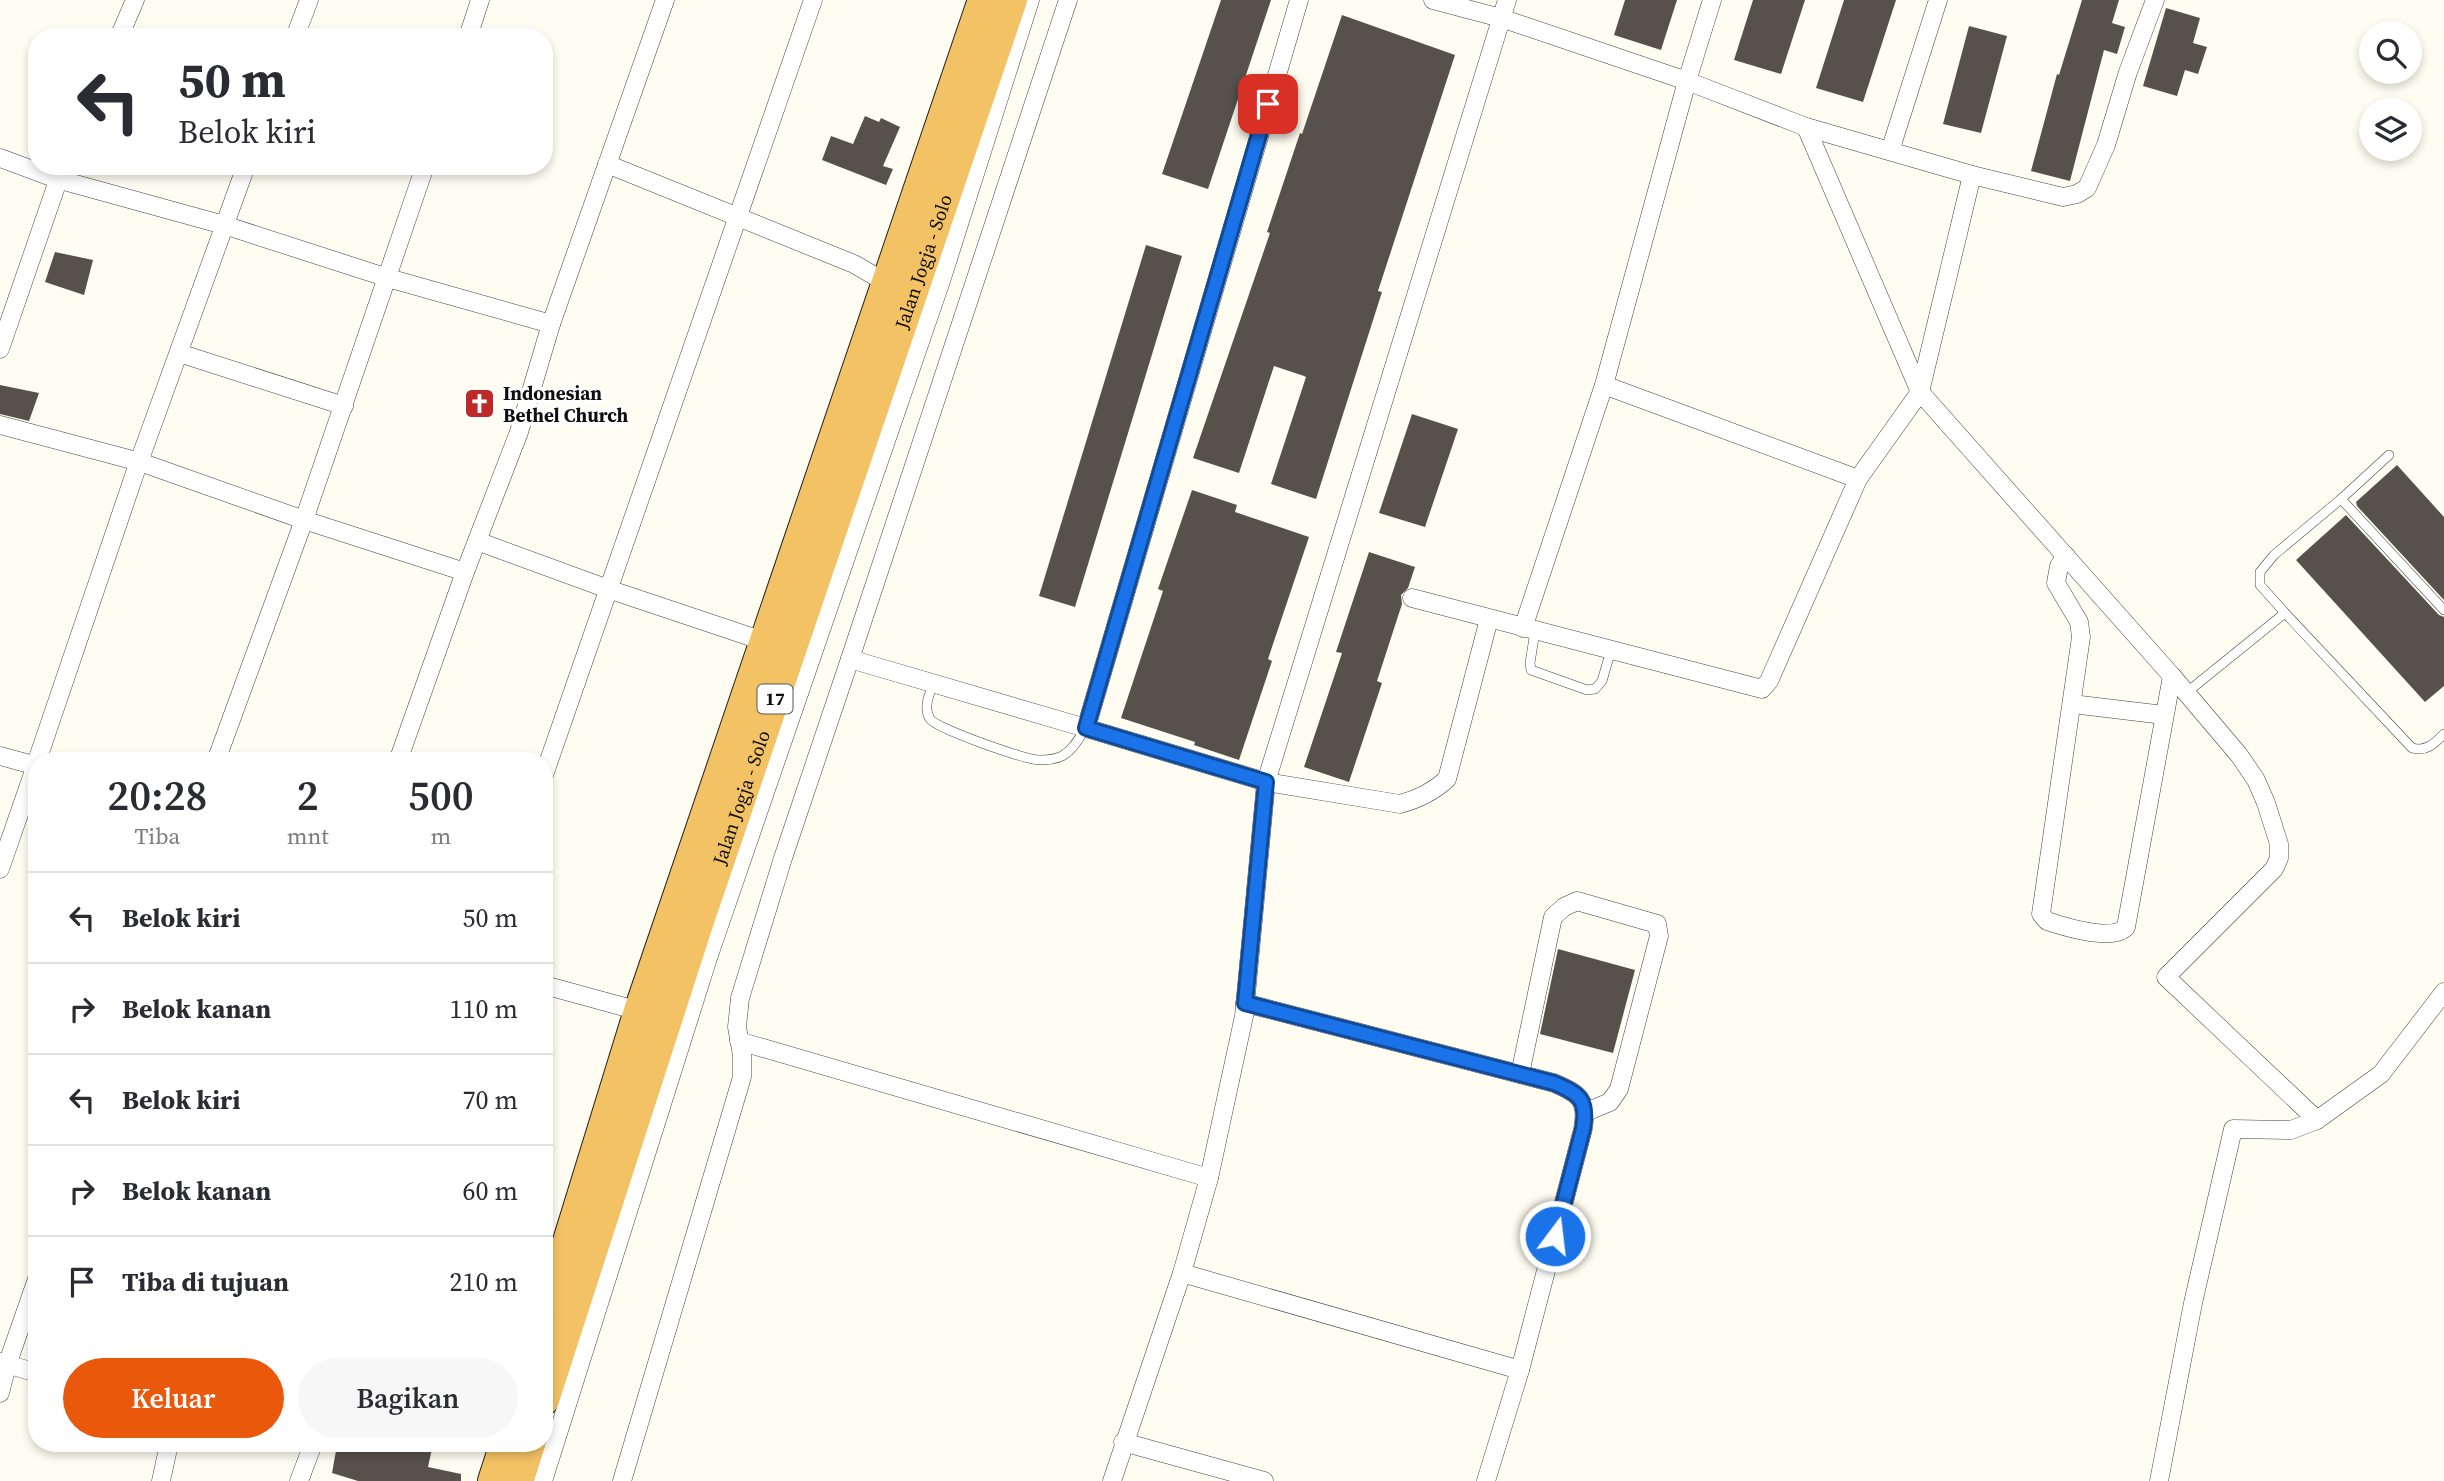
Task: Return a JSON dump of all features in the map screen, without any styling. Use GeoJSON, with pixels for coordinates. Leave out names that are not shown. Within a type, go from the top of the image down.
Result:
{"type":"FeatureCollection","features":[{"type":"Feature","properties":{"kind":"highway","name":"Jalan Jogja - Solo"},"geometry":{"type":"LineString","coordinates":[[553,1290],[639,1011],[983,0]]}},
{"type":"Feature","properties":{"kind":"highway","name":"Jalan Jogja - Solo"},"geometry":{"type":"LineString","coordinates":[[553,1374],[679,1015],[905,309],[1012,0]]}},
{"type":"Feature","properties":{"kind":"highway"},"geometry":{"type":"LineString","coordinates":[[502,1480],[504,1452]]}},
{"type":"Feature","properties":{"kind":"highway"},"geometry":{"type":"LineString","coordinates":[[502,1480],[524,1452]]}},
{"type":"Feature","properties":{"kind":"street"},"geometry":{"type":"LineString","coordinates":[[123,28],[135,0]]}},
{"type":"Feature","properties":{"kind":"street"},"geometry":{"type":"LineString","coordinates":[[298,28],[309,0]]}},
{"type":"Feature","properties":{"kind":"street"},"geometry":{"type":"LineString","coordinates":[[471,28],[480,0]]}},
{"type":"Feature","properties":{"kind":"street"},"geometry":{"type":"LineString","coordinates":[[401,752],[465,572],[519,432],[551,324],[665,0]]}},
{"type":"Feature","properties":{"kind":"street"},"geometry":{"type":"LineString","coordinates":[[552,752],[813,0]]}},
{"type":"Feature","properties":{"kind":"street"},"geometry":{"type":"LineString","coordinates":[[553,1447],[679,1015],[936,294],[1030,0]]}},
{"type":"Feature","properties":{"kind":"street"},"geometry":{"type":"LineString","coordinates":[[622,1481],[742,1077],[742,1055],[737,1027],[740,998],[783,858],[1068,0]]}},
{"type":"Feature","properties":{"kind":"street"},"geometry":{"type":"LineString","coordinates":[[1086,728],[1299,0]]}},
{"type":"Feature","properties":{"kind":"street"},"geometry":{"type":"LineString","coordinates":[[1433,0],[1501,18],[1687,80],[1806,127],[1972,175],[2063,197],[2077,194],[2087,188],[2106,145],[2128,72],[2155,0]]}},
{"type":"Feature","properties":{"kind":"street"},"geometry":{"type":"LineString","coordinates":[[1112,1481],[1182,1273],[1209,1178],[1245,1003],[1266,782],[1507,0]]}},
{"type":"Feature","properties":{"kind":"street"},"geometry":{"type":"LineString","coordinates":[[1529,629],[1604,385],[1687,80],[1712,0]]}},
{"type":"Feature","properties":{"kind":"street"},"geometry":{"type":"LineString","coordinates":[[1890,151],[1938,0]]}},
{"type":"Feature","properties":{"kind":"street"},"geometry":{"type":"LineString","coordinates":[[1806,127],[1920,392],[2172,676],[2239,755],[2256,780],[2279,844],[2279,858],[2274,869],[2166,977],[2317,1120]]}},
{"type":"Feature","properties":{"kind":"street"},"geometry":{"type":"LineString","coordinates":[[0,158],[28,165]]}},
{"type":"Feature","properties":{"kind":"street"},"geometry":{"type":"LineString","coordinates":[[607,164],[854,264],[886,282]]}},
{"type":"Feature","properties":{"kind":"street"},"geometry":{"type":"LineString","coordinates":[[0,349],[59,175]]}},
{"type":"Feature","properties":{"kind":"street"},"geometry":{"type":"LineString","coordinates":[[69,175],[388,278],[551,324]]}},
{"type":"Feature","properties":{"kind":"street"},"geometry":{"type":"LineString","coordinates":[[41,752],[140,462],[243,175]]}},
{"type":"Feature","properties":{"kind":"street"},"geometry":{"type":"LineString","coordinates":[[219,752],[304,520],[422,175]]}},
{"type":"Feature","properties":{"kind":"street"},"geometry":{"type":"LineString","coordinates":[[1412,598],[1758,689],[1766,686],[1858,479],[1920,392],[1972,175]]}},
{"type":"Feature","properties":{"kind":"street"},"geometry":{"type":"LineString","coordinates":[[179,353],[344,406]]}},
{"type":"Feature","properties":{"kind":"street"},"geometry":{"type":"LineString","coordinates":[[1604,385],[1858,479]]}},
{"type":"Feature","properties":{"kind":"street"},"geometry":{"type":"LineString","coordinates":[[0,425],[140,462],[304,520],[465,572]]}},
{"type":"Feature","properties":{"kind":"street"},"geometry":{"type":"LineString","coordinates":[[477,541],[608,590],[766,642]]}},
{"type":"Feature","properties":{"kind":"street"},"geometry":{"type":"LineString","coordinates":[[2066,556],[2059,566],[2056,583],[2081,629],[2041,914],[2047,921],[2105,934],[2116,934],[2126,927],[2172,676]]}},
{"type":"Feature","properties":{"kind":"street"},"geometry":{"type":"LineString","coordinates":[[850,659],[1266,782],[1400,804],[1434,791],[1447,779],[1489,619]]}},
{"type":"Feature","properties":{"kind":"street"},"geometry":{"type":"LineString","coordinates":[[2072,704],[2164,715]]}},
{"type":"Feature","properties":{"kind":"street"},"geometry":{"type":"LineString","coordinates":[[0,756],[28,762]]}},
{"type":"Feature","properties":{"kind":"street"},"geometry":{"type":"LineString","coordinates":[[0,869],[28,790]]}},
{"type":"Feature","properties":{"kind":"street"},"geometry":{"type":"LineString","coordinates":[[1520,1074],[1553,917],[1564,907],[1577,901],[1657,924],[1660,936],[1619,1089],[1610,1102],[1586,1112]]}},
{"type":"Feature","properties":{"kind":"street"},"geometry":{"type":"LineString","coordinates":[[553,987],[639,1011]]}},
{"type":"Feature","properties":{"kind":"street"},"geometry":{"type":"LineString","coordinates":[[2160,1481],[2193,1303],[2233,1129],[2291,1130],[2317,1120],[2381,1074],[2444,992]]}},
{"type":"Feature","properties":{"kind":"street"},"geometry":{"type":"LineString","coordinates":[[1245,1003],[1520,1074],[1572,1090],[1579,1096],[1586,1112],[1520,1370],[1486,1481]]}},
{"type":"Feature","properties":{"kind":"street"},"geometry":{"type":"LineString","coordinates":[[739,1041],[1209,1178]]}},
{"type":"Feature","properties":{"kind":"street"},"geometry":{"type":"LineString","coordinates":[[1182,1273],[1520,1370]]}},
{"type":"Feature","properties":{"kind":"street"},"geometry":{"type":"LineString","coordinates":[[0,1393],[4,1364],[28,1302]]}},
{"type":"Feature","properties":{"kind":"street"},"geometry":{"type":"LineString","coordinates":[[4,1364],[28,1371]]}},
{"type":"Feature","properties":{"kind":"street"},"geometry":{"type":"LineString","coordinates":[[1124,1442],[1264,1481]]}},
{"type":"Feature","properties":{"kind":"street"},"geometry":{"type":"LineString","coordinates":[[161,1481],[167,1452]]}},
{"type":"Feature","properties":{"kind":"street"},"geometry":{"type":"LineString","coordinates":[[299,1481],[310,1452]]}},
{"type":"Feature","properties":{"kind":"street"},"geometry":{"type":"LineString","coordinates":[[543,1481],[551,1452]]}},
{"type":"Feature","properties":{"kind":"lane"},"geometry":{"type":"LineString","coordinates":[[2389,455],[2274,555],[2260,572],[2260,585],[2412,748],[2421,750],[2433,745],[2444,734]]}},
{"type":"Feature","properties":{"kind":"lane"},"geometry":{"type":"LineString","coordinates":[[2341,499],[2444,610]]}},
{"type":"Feature","properties":{"kind":"lane"},"geometry":{"type":"LineString","coordinates":[[2186,693],[2285,613]]}},
{"type":"Feature","properties":{"kind":"lane"},"geometry":{"type":"LineString","coordinates":[[1529,629],[1531,670],[1587,690],[1595,689],[1602,681],[1611,650]]}},
{"type":"Feature","properties":{"kind":"lane"},"geometry":{"type":"LineString","coordinates":[[934,683],[926,712],[931,722],[1025,757],[1041,760],[1061,757],[1073,748],[1086,728]]}},
{"type":"Feature","properties":{"kind":"building"},"geometry":{"type":"Polygon","coordinates":[[[1221,0],[1271,0],[1208,189],[1162,174],[1221,0]]]}},
{"type":"Feature","properties":{"kind":"building"},"geometry":{"type":"Polygon","coordinates":[[[1625,0],[1677,0],[1661,50],[1614,35],[1625,0]]]}},
{"type":"Feature","properties":{"kind":"building"},"geometry":{"type":"Polygon","coordinates":[[[1753,0],[1805,0],[1781,74],[1734,60],[1753,0]]]}},
{"type":"Feature","properties":{"kind":"building"},"geometry":{"type":"Polygon","coordinates":[[[1844,0],[1896,0],[1863,102],[1816,88],[1844,0]]]}},
{"type":"Feature","properties":{"kind":"building"},"geometry":{"type":"Polygon","coordinates":[[[2082,0],[2119,0],[2112,23],[2125,27],[2117,54],[2104,50],[2070,181],[2031,171],[2057,74],[2059,75],[2082,0]]]}},
{"type":"Feature","properties":{"kind":"building"},"geometry":{"type":"Polygon","coordinates":[[[2166,8],[2200,18],[2193,43],[2207,47],[2198,74],[2185,70],[2177,96],[2143,86],[2166,8]]]}},
{"type":"Feature","properties":{"kind":"building"},"geometry":{"type":"Polygon","coordinates":[[[1342,15],[1455,55],[1378,291],[1382,292],[1316,499],[1271,484],[1306,377],[1274,366],[1239,473],[1193,458],[1270,233],[1267,232],[1300,133],[1302,134],[1342,15]]]}},
{"type":"Feature","properties":{"kind":"building"},"geometry":{"type":"Polygon","coordinates":[[[1969,26],[2007,36],[1981,133],[1943,124],[1969,26]]]}},
{"type":"Feature","properties":{"kind":"building"},"geometry":{"type":"Polygon","coordinates":[[[865,116],[879,122],[881,118],[900,127],[883,166],[893,169],[886,185],[822,160],[831,136],[853,144],[865,116]]]}},
{"type":"Feature","properties":{"kind":"building"},"geometry":{"type":"Polygon","coordinates":[[[1146,245],[1182,256],[1075,607],[1039,596],[1146,245]]]}},
{"type":"Feature","properties":{"kind":"building"},"geometry":{"type":"Polygon","coordinates":[[[55,252],[93,260],[84,295],[45,282],[55,252]]]}},
{"type":"Feature","properties":{"kind":"building"},"geometry":{"type":"Polygon","coordinates":[[[0,385],[39,393],[29,421],[0,414],[0,385]]]}},
{"type":"Feature","properties":{"kind":"building"},"geometry":{"type":"Polygon","coordinates":[[[1412,414],[1458,429],[1425,527],[1379,513],[1412,414]]]}},
{"type":"Feature","properties":{"kind":"building"},"geometry":{"type":"Polygon","coordinates":[[[2397,465],[2444,517],[2444,600],[2357,506],[2356,502],[2397,465]]]}},
{"type":"Feature","properties":{"kind":"building"},"geometry":{"type":"Polygon","coordinates":[[[1192,490],[1237,505],[1235,512],[1309,537],[1268,659],[1272,661],[1239,760],[1194,745],[1195,742],[1121,718],[1163,591],[1158,589],[1192,490]]]}},
{"type":"Feature","properties":{"kind":"building"},"geometry":{"type":"Polygon","coordinates":[[[2346,515],[2439,615],[2444,617],[2444,686],[2425,702],[2296,560],[2346,515]]]}},
{"type":"Feature","properties":{"kind":"building"},"geometry":{"type":"Polygon","coordinates":[[[1369,552],[1415,567],[1408,588],[1401,595],[1402,604],[1377,681],[1382,683],[1349,782],[1304,767],[1342,653],[1336,652],[1369,552]]]}},
{"type":"Feature","properties":{"kind":"building"},"geometry":{"type":"Polygon","coordinates":[[[1558,949],[1635,970],[1613,1053],[1540,1034],[1558,949]]]}},
{"type":"Feature","properties":{"kind":"building"},"geometry":{"type":"Polygon","coordinates":[[[336,1452],[431,1452],[428,1467],[461,1474],[461,1481],[358,1481],[332,1473],[336,1452]]]}},
{"type":"Feature","properties":{"kind":"place","name":"Indonesian Bethel Church"},"geometry":{"type":"Point","coordinates":[480,404]}},
{"type":"Feature","properties":{"kind":"route"},"geometry":{"type":"LineString","coordinates":[[1268,104],[1086,728],[1266,782],[1245,1003],[1554,1083],[1579,1096],[1586,1112],[1555,1236]]}}]}
